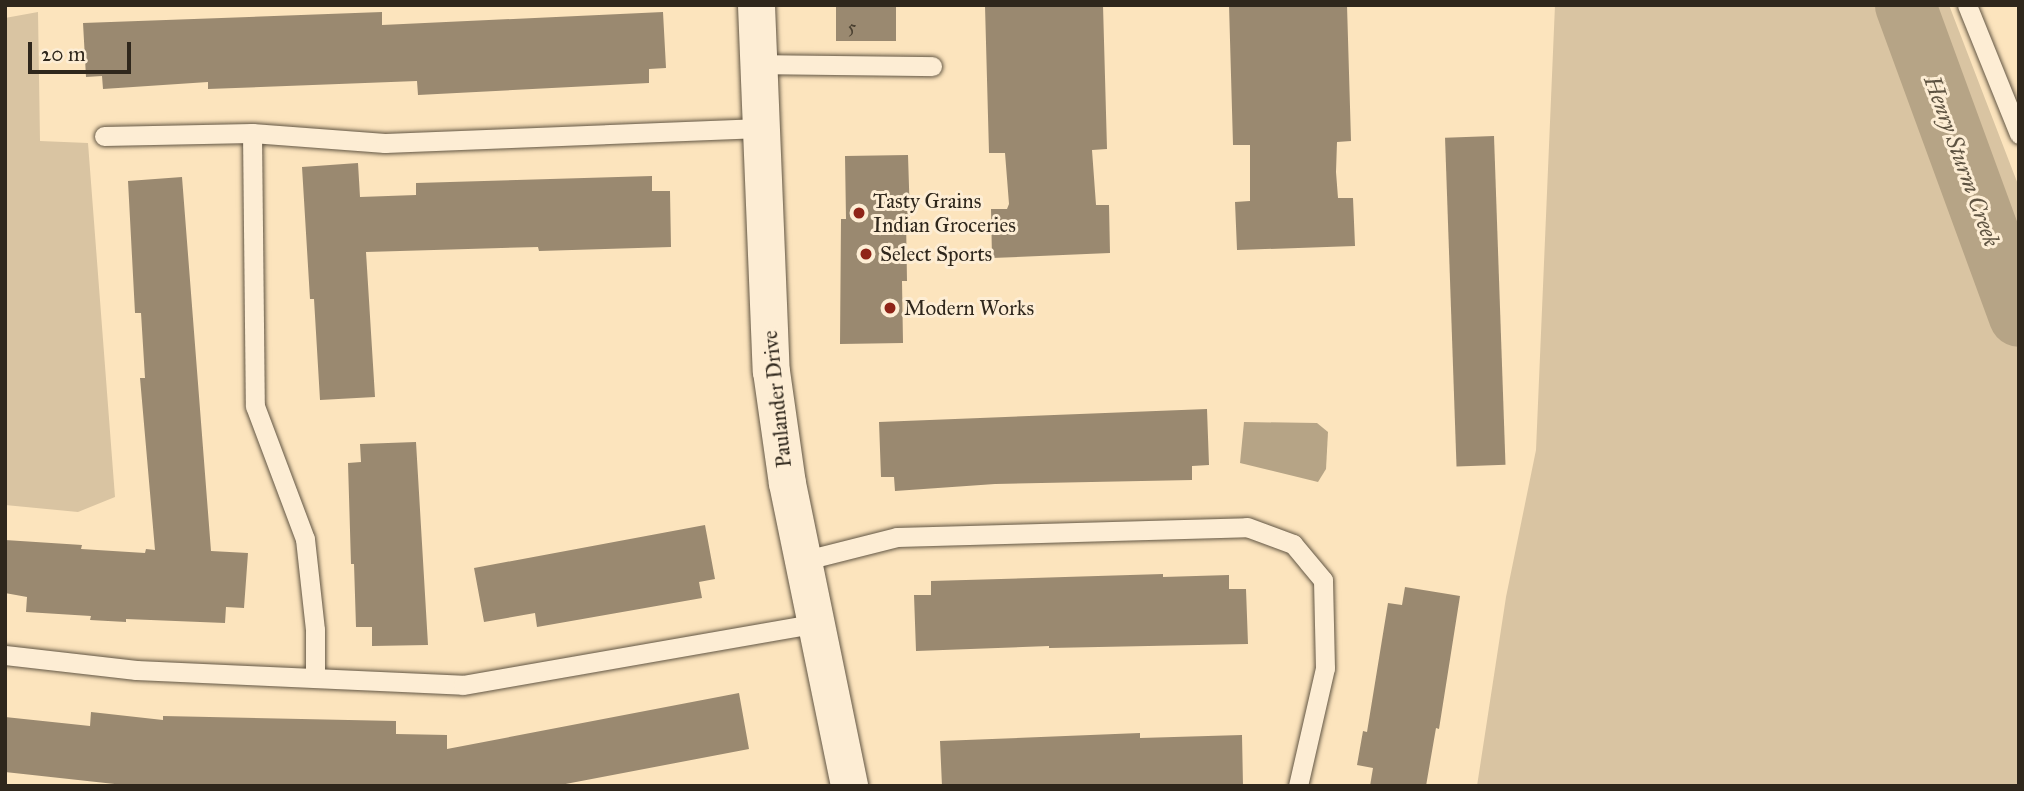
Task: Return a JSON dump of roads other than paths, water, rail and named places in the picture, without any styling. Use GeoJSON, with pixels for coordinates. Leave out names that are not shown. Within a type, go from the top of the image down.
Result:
{"type":"FeatureCollection","features":[{"type":"Feature","properties":{"kind":"street","name":"Paulander Drive"},"geometry":{"type":"LineString","coordinates":[[756,5],[771,371],[787,483],[849,786]]}},
{"type":"Feature","properties":{"kind":"lane"},"geometry":{"type":"LineString","coordinates":[[1967,5],[2019,134]]}},
{"type":"Feature","properties":{"kind":"lane"},"geometry":{"type":"LineString","coordinates":[[758,64],[932,66]]}},
{"type":"Feature","properties":{"kind":"lane"},"geometry":{"type":"LineString","coordinates":[[104,136],[251,133],[385,142],[761,128]]}},
{"type":"Feature","properties":{"kind":"lane"},"geometry":{"type":"LineString","coordinates":[[251,133],[255,406],[305,539],[314,630],[315,678]]}},
{"type":"Feature","properties":{"kind":"lane"},"geometry":{"type":"LineString","coordinates":[[802,561],[897,537],[1247,527],[1293,544],[1323,580],[1325,668],[1298,786]]}},
{"type":"Feature","properties":{"kind":"lane"},"geometry":{"type":"LineString","coordinates":[[5,655],[135,670],[463,685],[814,624]]}},
{"type":"Feature","properties":{"kind":"waterway","name":"Henry Sturm Creek"},"geometry":{"type":"LineString","coordinates":[[1905,5],[2019,316]]}},
{"type":"Feature","properties":{"kind":"place","name":"Tasty Grains Indian Groceries"},"geometry":{"type":"Point","coordinates":[859,213]}},
{"type":"Feature","properties":{"kind":"place","name":"Select Sports"},"geometry":{"type":"Point","coordinates":[866,254]}},
{"type":"Feature","properties":{"kind":"place","name":"Modern Works"},"geometry":{"type":"Point","coordinates":[890,308]}}]}
